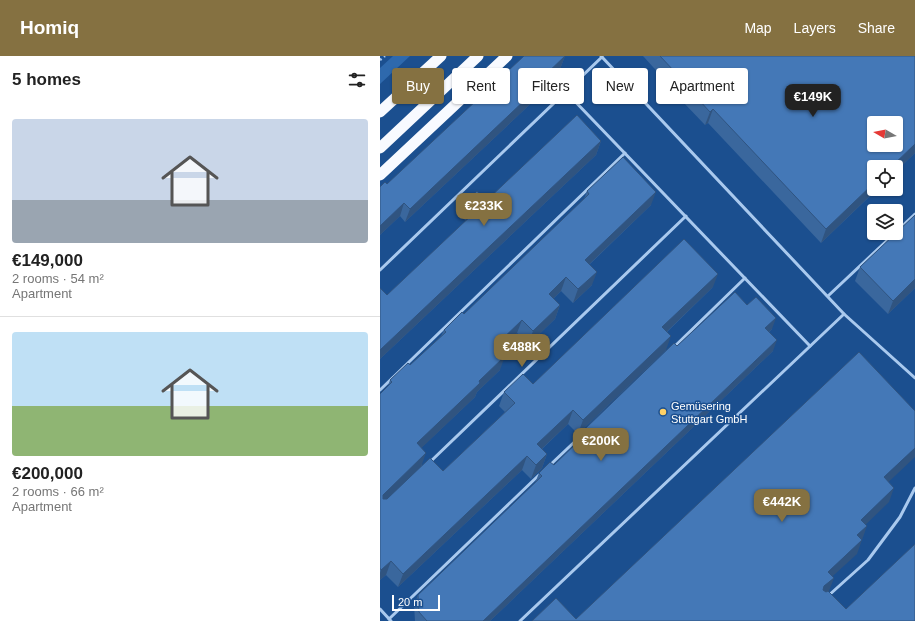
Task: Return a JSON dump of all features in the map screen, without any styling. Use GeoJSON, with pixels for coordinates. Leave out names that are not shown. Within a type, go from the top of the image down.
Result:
{"type":"FeatureCollection","features":[{"type":"Feature","properties":{"kind":"highway"},"geometry":{"type":"LineString","coordinates":[[380,112],[441,56]]}},
{"type":"Feature","properties":{"kind":"highway"},"geometry":{"type":"LineString","coordinates":[[380,148],[478,56]]}},
{"type":"Feature","properties":{"kind":"highway"},"geometry":{"type":"LineString","coordinates":[[380,174],[507,56]]}},
{"type":"Feature","properties":{"kind":"lane"},"geometry":{"type":"LineString","coordinates":[[584,74],[602,57],[844,314],[915,378]]}},
{"type":"Feature","properties":{"kind":"lane"},"geometry":{"type":"LineString","coordinates":[[380,270],[553,104]]}},
{"type":"Feature","properties":{"kind":"lane"},"geometry":{"type":"LineString","coordinates":[[578,104],[810,346]]}},
{"type":"Feature","properties":{"kind":"lane"},"geometry":{"type":"LineString","coordinates":[[380,390],[625,153]]}},
{"type":"Feature","properties":{"kind":"lane"},"geometry":{"type":"LineString","coordinates":[[903,225],[915,214]]}},
{"type":"Feature","properties":{"kind":"lane"},"geometry":{"type":"LineString","coordinates":[[425,467],[686,216]]}},
{"type":"Feature","properties":{"kind":"lane"},"geometry":{"type":"LineString","coordinates":[[828,296],[887,240]]}},
{"type":"Feature","properties":{"kind":"lane"},"geometry":{"type":"LineString","coordinates":[[670,350],[745,278]]}},
{"type":"Feature","properties":{"kind":"lane"},"geometry":{"type":"LineString","coordinates":[[520,621],[844,314]]}},
{"type":"Feature","properties":{"kind":"lane"},"geometry":{"type":"LineString","coordinates":[[380,610],[390,620],[590,427]]}},
{"type":"Feature","properties":{"kind":"lane"},"geometry":{"type":"LineString","coordinates":[[826,599],[868,560],[900,518],[915,488]]}},
{"type":"Feature","properties":{"kind":"path"},"geometry":{"type":"LineString","coordinates":[[380,60],[384,56]]}},
{"type":"Feature","properties":{"kind":"shaded area"},"geometry":{"type":"Polygon","coordinates":[[[393,56],[410,56],[397,68],[392,68],[392,73],[380,84],[380,68],[393,56]]]}},
{"type":"Feature","properties":{"kind":"building"},"geometry":{"type":"Polygon","coordinates":[[[524,56],[565,56],[552,68],[518,68],[518,104],[521,104],[410,209],[404,203],[380,226],[380,187],[385,182],[387,184],[473,104],[510,104],[510,69],[524,56]]]}},
{"type":"Feature","properties":{"kind":"building"},"geometry":{"type":"Polygon","coordinates":[[[660,56],[915,56],[915,144],[898,160],[867,160],[867,190],[826,229],[713,109],[710,112],[703,104],[748,104],[748,68],[671,68],[660,56]]]}},
{"type":"Feature","properties":{"kind":"building"},"geometry":{"type":"Polygon","coordinates":[[[577,115],[601,141],[380,350],[380,288],[387,295],[476,211],[466,202],[477,191],[486,201],[577,115]]]}},
{"type":"Feature","properties":{"kind":"building"},"geometry":{"type":"Polygon","coordinates":[[[623,157],[656,192],[585,260],[597,272],[578,289],[566,277],[549,294],[560,305],[533,331],[522,320],[495,346],[505,356],[479,381],[480,383],[417,443],[426,453],[383,495],[383,499],[387,499],[430,458],[443,471],[515,403],[504,392],[523,374],[533,384],[684,239],[718,274],[662,327],[671,336],[583,420],[573,410],[537,444],[547,454],[536,465],[527,456],[403,574],[391,561],[381,570],[380,394],[392,382],[390,380],[408,363],[410,365],[446,332],[444,330],[462,312],[464,314],[589,194],[587,191],[623,157]]]}},
{"type":"Feature","properties":{"kind":"building"},"geometry":{"type":"Polygon","coordinates":[[[915,215],[915,279],[893,301],[860,267],[889,240],[903,240],[903,226],[915,215]]]}},
{"type":"Feature","properties":{"kind":"building","name":"Gemüsering Stuttgart GmbH"},"geometry":{"type":"Polygon","coordinates":[[[735,292],[747,305],[756,297],[776,318],[765,328],[777,340],[483,621],[427,621],[419,612],[418,595],[542,476],[539,473],[550,462],[554,465],[589,431],[586,428],[674,343],[677,346],[735,292]]]}},
{"type":"Feature","properties":{"kind":"building"},"geometry":{"type":"Polygon","coordinates":[[[859,352],[915,411],[915,448],[884,477],[894,488],[861,520],[867,526],[857,535],[862,540],[828,572],[834,578],[824,586],[823,590],[826,592],[828,591],[846,609],[915,544],[915,621],[532,621],[556,598],[576,619],[859,352]]]}},
{"type":"Feature","properties":{"kind":"place","name":"Gemüsering Stuttgart GmbH"},"geometry":{"type":"Point","coordinates":[663,412]}}]}
